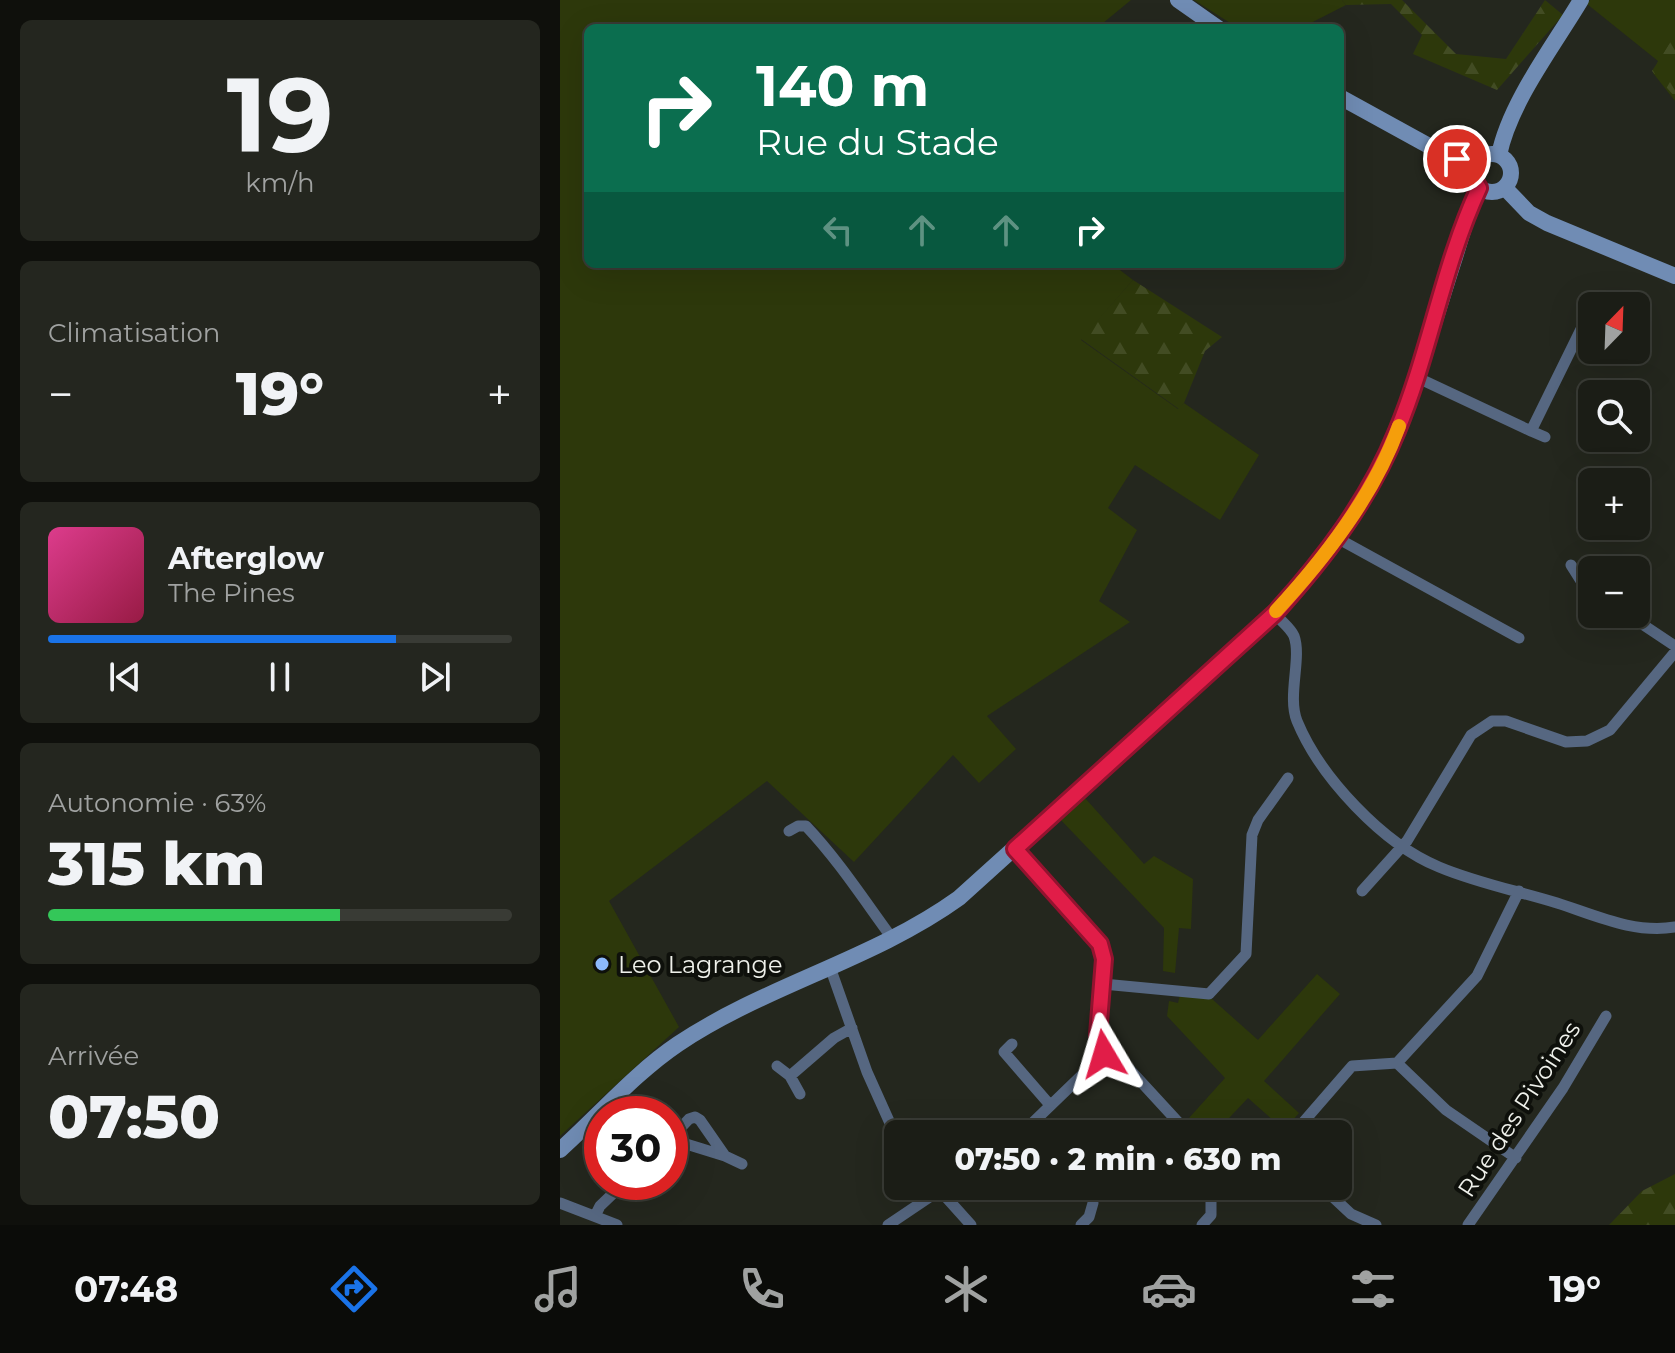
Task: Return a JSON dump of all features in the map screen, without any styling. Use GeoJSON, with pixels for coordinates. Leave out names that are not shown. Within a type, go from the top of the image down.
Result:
{"type":"FeatureCollection","features":[{"type":"Feature","properties":{"kind":"street"},"geometry":{"type":"LineString","coordinates":[[1178,0],[1212,24]]}},
{"type":"Feature","properties":{"kind":"street"},"geometry":{"type":"LineString","coordinates":[[1499,155],[1502,139],[1519,103],[1581,0]]}},
{"type":"Feature","properties":{"kind":"street"},"geometry":{"type":"LineString","coordinates":[[1344,99],[1440,152],[1474,166]]}},
{"type":"Feature","properties":{"kind":"street"},"geometry":{"type":"LineString","coordinates":[[1487,155],[1499,155],[1511,170],[1511,177],[1505,188],[1489,193],[1479,188],[1473,178],[1474,166],[1487,155]]}},
{"type":"Feature","properties":{"kind":"street"},"geometry":{"type":"LineString","coordinates":[[560,1150],[678,1044],[769,995],[930,919],[959,898],[1275,613],[1309,576],[1337,538],[1387,453],[1416,377],[1479,188]]}},
{"type":"Feature","properties":{"kind":"street"},"geometry":{"type":"LineString","coordinates":[[1505,188],[1529,213],[1547,223],[1675,276]]}},
{"type":"Feature","properties":{"kind":"street"},"geometry":{"type":"LineString","coordinates":[[1531,431],[1578,335]]}},
{"type":"Feature","properties":{"kind":"street"},"geometry":{"type":"LineString","coordinates":[[1416,377],[1545,437]]}},
{"type":"Feature","properties":{"kind":"street"},"geometry":{"type":"LineString","coordinates":[[1337,538],[1519,638]]}},
{"type":"Feature","properties":{"kind":"street"},"geometry":{"type":"LineString","coordinates":[[1571,565],[1578,576]]}},
{"type":"Feature","properties":{"kind":"street"},"geometry":{"type":"LineString","coordinates":[[1275,613],[1295,640],[1293,687],[1296,718],[1313,751],[1363,813],[1402,847],[1441,868],[1639,929],[1675,927]]}},
{"type":"Feature","properties":{"kind":"street"},"geometry":{"type":"LineString","coordinates":[[1648,628],[1675,646]]}},
{"type":"Feature","properties":{"kind":"street"},"geometry":{"type":"LineString","coordinates":[[1362,891],[1402,847],[1471,735],[1482,725],[1506,721],[1566,742],[1587,741],[1610,730],[1675,652]]}},
{"type":"Feature","properties":{"kind":"street"},"geometry":{"type":"LineString","coordinates":[[1103,984],[1209,994],[1246,954],[1252,835],[1258,820],[1288,778]]}},
{"type":"Feature","properties":{"kind":"street"},"geometry":{"type":"LineString","coordinates":[[789,831],[806,826],[846,871],[892,938]]}},
{"type":"Feature","properties":{"kind":"street"},"geometry":{"type":"LineString","coordinates":[[1015,849],[1100,944],[1104,959],[1098,1035],[1176,1120]]}},
{"type":"Feature","properties":{"kind":"street"},"geometry":{"type":"LineString","coordinates":[[1305,1120],[1352,1066],[1397,1063],[1477,976],[1519,891]]}},
{"type":"Feature","properties":{"kind":"street"},"geometry":{"type":"LineString","coordinates":[[830,967],[867,1072],[889,1120]]}},
{"type":"Feature","properties":{"kind":"street","name":"Rue des Pivoines"},"geometry":{"type":"LineString","coordinates":[[1468,1225],[1516,1158],[1606,1016]]}},
{"type":"Feature","properties":{"kind":"street"},"geometry":{"type":"LineString","coordinates":[[790,1076],[834,1038],[852,1028]]}},
{"type":"Feature","properties":{"kind":"street"},"geometry":{"type":"LineString","coordinates":[[1012,1044],[1004,1052],[1050,1105]]}},
{"type":"Feature","properties":{"kind":"street"},"geometry":{"type":"LineString","coordinates":[[1035,1120],[1110,1048]]}},
{"type":"Feature","properties":{"kind":"street"},"geometry":{"type":"LineString","coordinates":[[1397,1063],[1446,1110],[1516,1158]]}},
{"type":"Feature","properties":{"kind":"street"},"geometry":{"type":"LineString","coordinates":[[777,1066],[790,1076],[800,1094]]}},
{"type":"Feature","properties":{"kind":"street"},"geometry":{"type":"LineString","coordinates":[[688,1120],[695,1117],[700,1120],[725,1156]]}},
{"type":"Feature","properties":{"kind":"street"},"geometry":{"type":"LineString","coordinates":[[688,1145],[742,1164]]}},
{"type":"Feature","properties":{"kind":"street"},"geometry":{"type":"LineString","coordinates":[[595,1216],[606,1200]]}},
{"type":"Feature","properties":{"kind":"street"},"geometry":{"type":"LineString","coordinates":[[888,1225],[923,1200]]}},
{"type":"Feature","properties":{"kind":"street"},"geometry":{"type":"LineString","coordinates":[[950,1200],[971,1225]]}},
{"type":"Feature","properties":{"kind":"street"},"geometry":{"type":"LineString","coordinates":[[1202,1225],[1211,1215],[1211,1200]]}},
{"type":"Feature","properties":{"kind":"street"},"geometry":{"type":"LineString","coordinates":[[1336,1200],[1351,1214],[1376,1225]]}},
{"type":"Feature","properties":{"kind":"street"},"geometry":{"type":"LineString","coordinates":[[560,1203],[617,1225]]}},
{"type":"Feature","properties":{"kind":"street"},"geometry":{"type":"LineString","coordinates":[[1081,1225],[1089,1217],[1093,1203]]}},
{"type":"Feature","properties":{"kind":"green space"},"geometry":{"type":"Polygon","coordinates":[[[560,0],[1131,0],[1102,24],[584,24],[584,268],[1117,268],[1133,280],[1081,340],[1178,409],[1184,403],[1259,455],[1220,520],[1135,465],[1108,508],[1137,530],[1099,601],[1130,622],[987,716],[1016,749],[979,783],[953,755],[854,862],[767,781],[609,901],[679,1027],[604,1096],[584,1096],[584,1114],[560,1136],[560,0]]]}},
{"type":"Feature","properties":{"kind":"green space"},"geometry":{"type":"Polygon","coordinates":[[[1194,0],[1342,0],[1346,5],[1309,24],[1232,24],[1194,0]]]}},
{"type":"Feature","properties":{"kind":"green space"},"geometry":{"type":"Polygon","coordinates":[[[1342,0],[1402,0],[1456,54],[1506,59],[1545,0],[1563,15],[1497,90],[1413,54],[1422,35],[1391,4],[1346,5],[1342,0]]]}},
{"type":"Feature","properties":{"kind":"green space"},"geometry":{"type":"Polygon","coordinates":[[[1590,0],[1675,0],[1675,101],[1653,73],[1658,61],[1587,4],[1590,0]]]}},
{"type":"Feature","properties":{"kind":"green space"},"geometry":{"type":"Polygon","coordinates":[[[1675,35],[1675,97],[1652,71],[1675,35]]]}},
{"type":"Feature","properties":{"kind":"green space"},"geometry":{"type":"Polygon","coordinates":[[[1133,280],[1222,337],[1205,351],[1179,409],[1081,339],[1133,280]]]}},
{"type":"Feature","properties":{"kind":"green space"},"geometry":{"type":"Polygon","coordinates":[[[1085,798],[1144,864],[1154,856],[1193,879],[1191,929],[1179,928],[1175,973],[1163,971],[1164,928],[1059,818],[1085,798]]]}},
{"type":"Feature","properties":{"kind":"green space"},"geometry":{"type":"Polygon","coordinates":[[[1317,974],[1340,994],[1264,1081],[1299,1113],[1293,1120],[1273,1120],[1248,1098],[1227,1120],[1191,1120],[1189,1118],[1225,1078],[1167,1016],[1169,1001],[1178,1003],[1180,995],[1212,999],[1258,1040],[1317,974]]]}},
{"type":"Feature","properties":{"kind":"green space"},"geometry":{"type":"Polygon","coordinates":[[[1675,1174],[1675,1225],[1609,1225],[1642,1191],[1675,1174]]]}},
{"type":"Feature","properties":{"kind":"slow traffic"},"geometry":{"type":"LineString","coordinates":[[1276,611],[1309,576],[1337,538],[1382,464],[1399,426]]}},
{"type":"Feature","properties":{"kind":"place","name":"Leo Lagrange"},"geometry":{"type":"Point","coordinates":[602,964]}},
{"type":"Feature","properties":{"kind":"route"},"geometry":{"type":"LineString","coordinates":[[1104,1054],[1110,1048],[1098,1035],[1104,959],[1100,944],[1015,849],[1275,613],[1309,576],[1362,500],[1397,432],[1479,188],[1473,178],[1474,166],[1457,159]]}}]}
